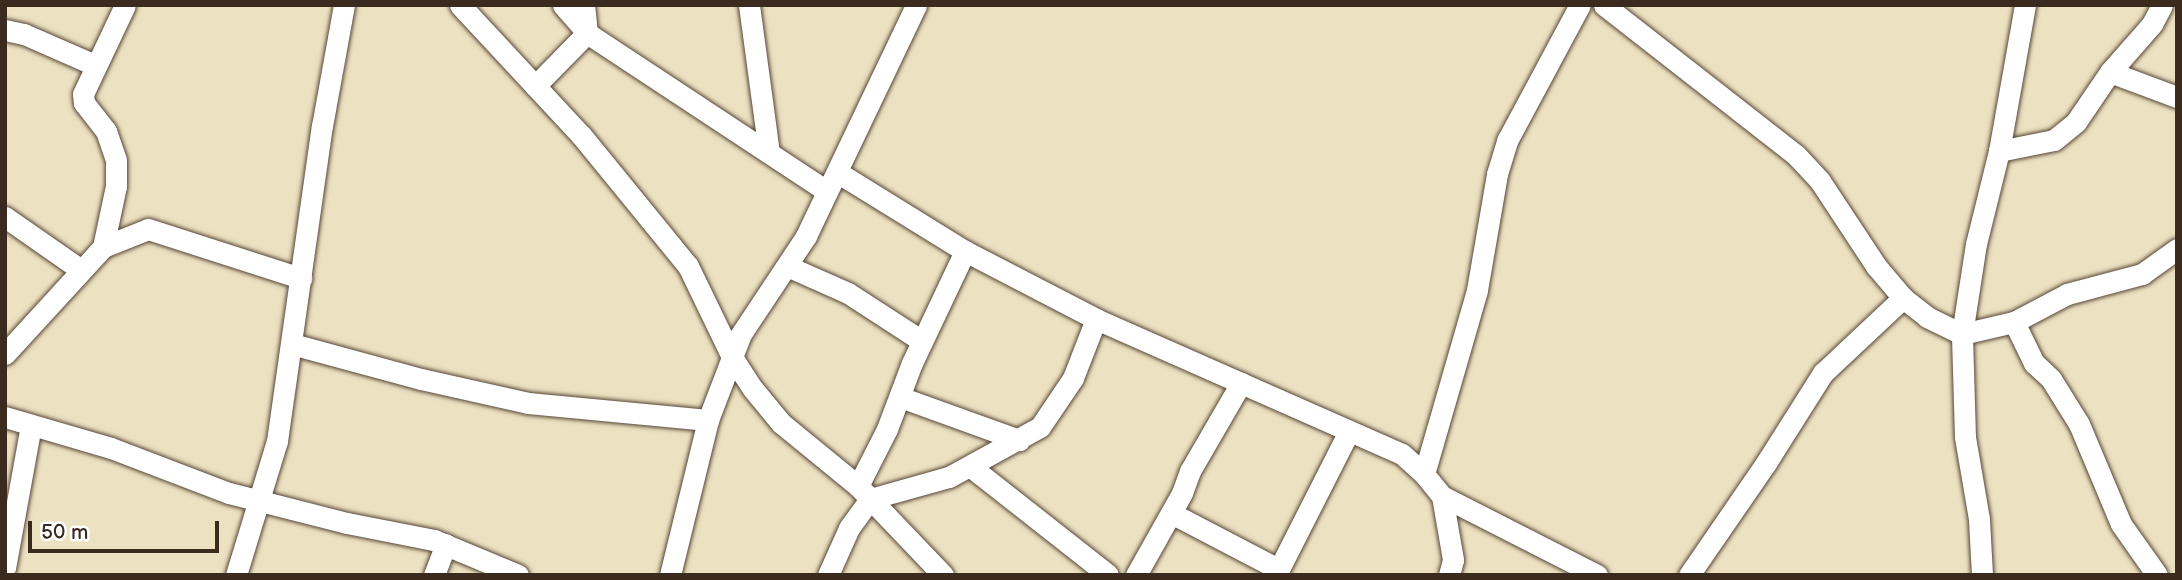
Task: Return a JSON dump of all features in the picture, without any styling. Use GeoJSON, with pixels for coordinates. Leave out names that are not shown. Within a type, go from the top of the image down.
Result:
{"type":"FeatureCollection","features":[{"type":"Feature","properties":{"kind":"street"},"geometry":{"type":"LineString","coordinates":[[103,247],[116,186],[116,160],[106,131],[84,103],[83,94],[125,5]]}},
{"type":"Feature","properties":{"kind":"street"},"geometry":{"type":"LineString","coordinates":[[236,575],[261,501],[277,441],[322,126],[344,5]]}},
{"type":"Feature","properties":{"kind":"street"},"geometry":{"type":"LineString","coordinates":[[460,5],[581,135],[688,266],[732,356],[753,389],[781,423],[864,493],[943,575]]}},
{"type":"Feature","properties":{"kind":"street"},"geometry":{"type":"LineString","coordinates":[[564,5],[587,33],[769,153],[833,182],[1096,319],[1402,454],[1424,474],[1442,496],[1597,575]]}},
{"type":"Feature","properties":{"kind":"street"},"geometry":{"type":"LineString","coordinates":[[584,5],[587,33]]}},
{"type":"Feature","properties":{"kind":"street"},"geometry":{"type":"LineString","coordinates":[[749,5],[769,153]]}},
{"type":"Feature","properties":{"kind":"street"},"geometry":{"type":"LineString","coordinates":[[670,575],[708,420],[741,334],[787,266],[833,182],[916,5]]}},
{"type":"Feature","properties":{"kind":"street"},"geometry":{"type":"LineString","coordinates":[[1424,474],[1477,290],[1497,174],[1508,139],[1580,5]]}},
{"type":"Feature","properties":{"kind":"street"},"geometry":{"type":"LineString","coordinates":[[1604,5],[1796,155],[1820,181],[1876,267],[1903,298],[1927,317],[1962,334],[2014,322],[2067,294],[2143,274],[2177,249]]}},
{"type":"Feature","properties":{"kind":"street"},"geometry":{"type":"LineString","coordinates":[[1982,575],[1979,519],[1965,437],[1962,334],[1976,244],[1999,151],[2025,5]]}},
{"type":"Feature","properties":{"kind":"street"},"geometry":{"type":"LineString","coordinates":[[1999,151],[2054,140],[2076,122],[2110,72],[2152,24],[2162,5]]}},
{"type":"Feature","properties":{"kind":"street"},"geometry":{"type":"LineString","coordinates":[[5,30],[24,34],[95,65]]}},
{"type":"Feature","properties":{"kind":"street"},"geometry":{"type":"LineString","coordinates":[[535,86],[587,33]]}},
{"type":"Feature","properties":{"kind":"street"},"geometry":{"type":"LineString","coordinates":[[2110,72],[2177,97]]}},
{"type":"Feature","properties":{"kind":"street"},"geometry":{"type":"LineString","coordinates":[[5,217],[82,270]]}},
{"type":"Feature","properties":{"kind":"street"},"geometry":{"type":"LineString","coordinates":[[5,354],[103,247],[148,229],[159,230],[301,278]]}},
{"type":"Feature","properties":{"kind":"street"},"geometry":{"type":"LineString","coordinates":[[828,575],[864,493],[922,341],[965,251]]}},
{"type":"Feature","properties":{"kind":"street"},"geometry":{"type":"LineString","coordinates":[[787,266],[848,293],[922,341]]}},
{"type":"Feature","properties":{"kind":"street"},"geometry":{"type":"LineString","coordinates":[[1689,575],[1824,373],[1903,298]]}},
{"type":"Feature","properties":{"kind":"street"},"geometry":{"type":"LineString","coordinates":[[864,493],[949,477],[1040,427],[1073,378],[1096,319]]}},
{"type":"Feature","properties":{"kind":"street"},"geometry":{"type":"LineString","coordinates":[[2014,322],[2034,363],[2051,380],[2078,424],[2121,524],[2161,573]]}},
{"type":"Feature","properties":{"kind":"street"},"geometry":{"type":"LineString","coordinates":[[292,344],[421,379],[528,403],[708,420]]}},
{"type":"Feature","properties":{"kind":"street"},"geometry":{"type":"LineString","coordinates":[[1136,575],[1171,513],[1190,471],[1241,383]]}},
{"type":"Feature","properties":{"kind":"street"},"geometry":{"type":"LineString","coordinates":[[900,397],[1019,440]]}},
{"type":"Feature","properties":{"kind":"street"},"geometry":{"type":"LineString","coordinates":[[5,417],[111,448],[261,501],[446,544],[518,575]]}},
{"type":"Feature","properties":{"kind":"street"},"geometry":{"type":"LineString","coordinates":[[5,568],[31,425]]}},
{"type":"Feature","properties":{"kind":"street"},"geometry":{"type":"LineString","coordinates":[[1171,513],[1277,572],[1349,431]]}},
{"type":"Feature","properties":{"kind":"street"},"geometry":{"type":"LineString","coordinates":[[971,467],[1108,575]]}},
{"type":"Feature","properties":{"kind":"street"},"geometry":{"type":"LineString","coordinates":[[1442,496],[1453,560],[1449,575]]}},
{"type":"Feature","properties":{"kind":"street"},"geometry":{"type":"LineString","coordinates":[[434,575],[446,544]]}}]}
